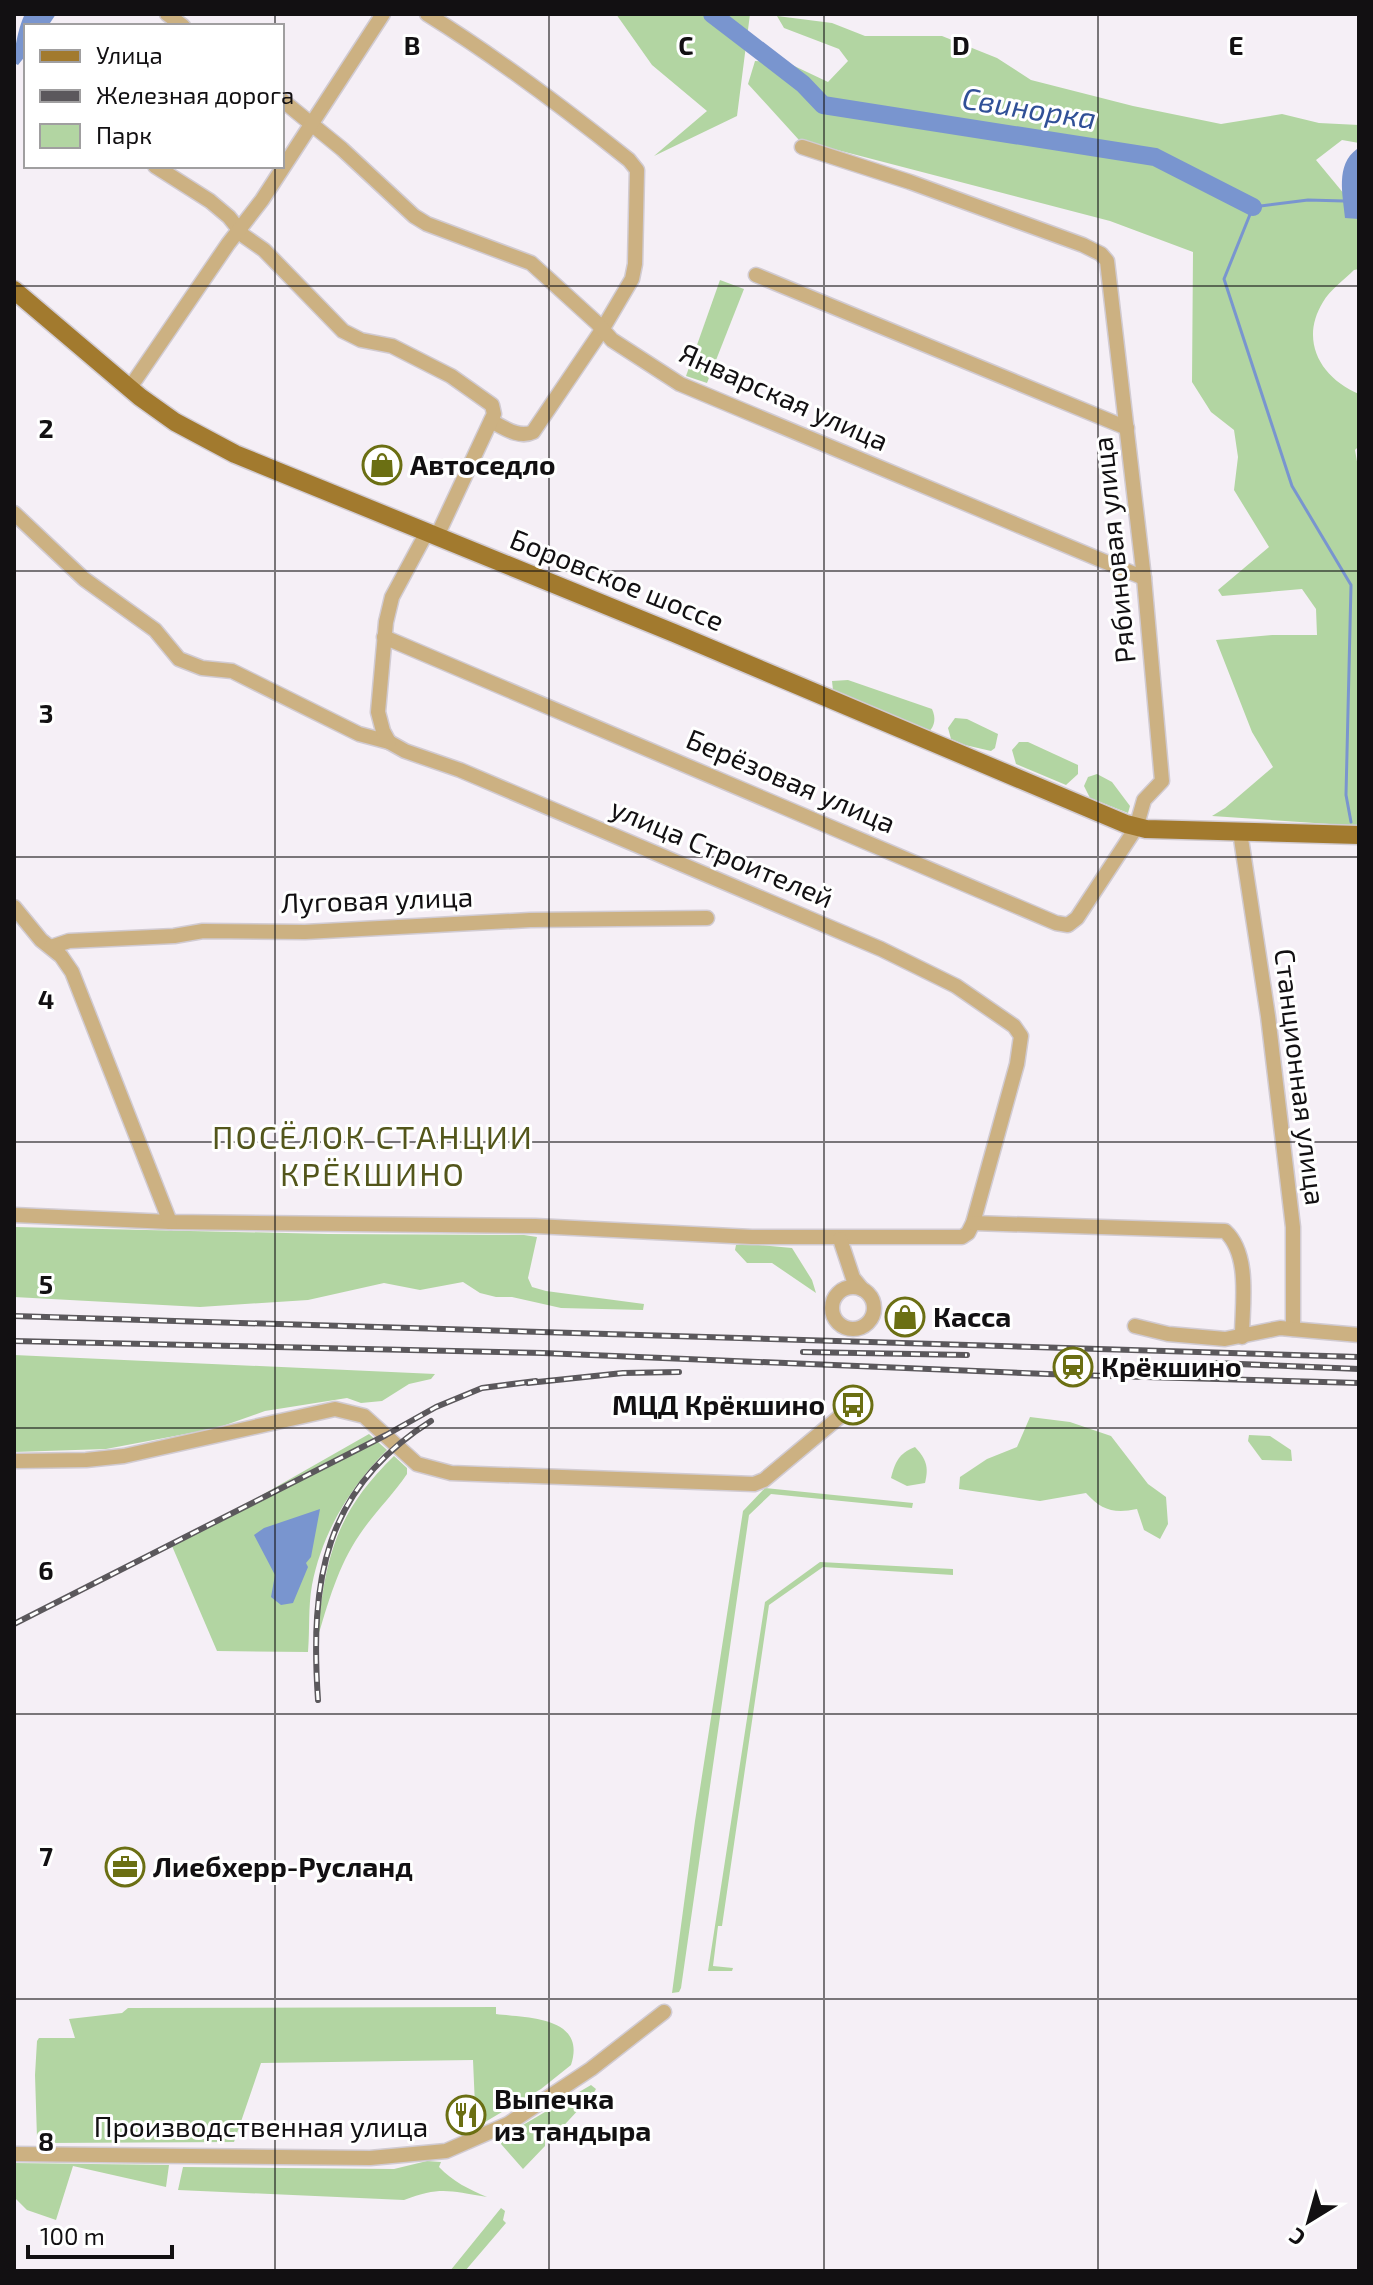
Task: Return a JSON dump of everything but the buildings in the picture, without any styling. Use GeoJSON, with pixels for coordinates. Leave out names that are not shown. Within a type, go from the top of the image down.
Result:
{"type":"FeatureCollection","features":[{"type":"Feature","properties":{"kind":"main road","name":"Боровское шоссе"},"geometry":{"type":"LineString","coordinates":[[14,290],[129,389],[175,422],[235,454],[1136,828],[1359,835]]}},
{"type":"Feature","properties":{"kind":"street"},"geometry":{"type":"LineString","coordinates":[[284,165],[383,14]]}},
{"type":"Feature","properties":{"kind":"street"},"geometry":{"type":"LineString","coordinates":[[427,14],[544,92],[634,164],[637,180],[634,271],[602,330],[533,432],[526,435],[516,433],[492,418]]}},
{"type":"Feature","properties":{"kind":"street","name":"Январская улица"},"geometry":{"type":"LineString","coordinates":[[284,102],[414,216],[427,224],[531,263],[612,340],[687,388],[1144,578]]}},
{"type":"Feature","properties":{"kind":"street","name":"Рябиновая улица"},"geometry":{"type":"LineString","coordinates":[[802,147],[910,182],[1083,245],[1105,259],[1109,270],[1144,578],[1162,781],[1144,800],[1136,828]]}},
{"type":"Feature","properties":{"kind":"street"},"geometry":{"type":"LineString","coordinates":[[158,168],[229,217],[239,231],[264,250],[343,331],[361,340],[386,343],[451,376],[488,401],[492,418],[432,534],[392,597],[384,637],[378,712],[389,742]]}},
{"type":"Feature","properties":{"kind":"street"},"geometry":{"type":"LineString","coordinates":[[129,389],[282,168]]}},
{"type":"Feature","properties":{"kind":"street"},"geometry":{"type":"LineString","coordinates":[[756,275],[1127,428]]}},
{"type":"Feature","properties":{"kind":"street","name":"улица Строителей"},"geometry":{"type":"LineString","coordinates":[[14,513],[84,579],[155,630],[179,659],[202,668],[232,671],[359,734],[389,742],[405,751],[460,770],[881,949],[956,986],[1014,1026],[1021,1036],[1017,1064],[973,1223]]}},
{"type":"Feature","properties":{"kind":"street","name":"Берёзовая улица"},"geometry":{"type":"LineString","coordinates":[[384,637],[1062,925],[1068,925],[1077,918],[1136,828]]}},
{"type":"Feature","properties":{"kind":"street","name":"Станционная улица"},"geometry":{"type":"LineString","coordinates":[[1240,832],[1268,1016],[1293,1227],[1293,1329]]}},
{"type":"Feature","properties":{"kind":"street"},"geometry":{"type":"LineString","coordinates":[[14,907],[41,940],[61,956],[72,972],[170,1222]]}},
{"type":"Feature","properties":{"kind":"street","name":"Луговая улица"},"geometry":{"type":"LineString","coordinates":[[51,947],[69,941],[174,936],[203,931],[305,932],[530,920],[707,918]]}},
{"type":"Feature","properties":{"kind":"street"},"geometry":{"type":"LineString","coordinates":[[14,1215],[170,1222],[535,1226],[840,1239],[962,1237],[973,1223],[1225,1231],[1236,1247],[1242,1272],[1242,1337]]}},
{"type":"Feature","properties":{"kind":"street"},"geometry":{"type":"LineString","coordinates":[[840,1239],[854,1285]]}},
{"type":"Feature","properties":{"kind":"street"},"geometry":{"type":"LineString","coordinates":[[1135,1326],[1168,1334],[1225,1339],[1266,1330],[1293,1329],[1359,1335]]}},
{"type":"Feature","properties":{"kind":"street"},"geometry":{"type":"LineString","coordinates":[[14,1461],[84,1461],[124,1456],[335,1409],[355,1412],[367,1418],[417,1464],[451,1473],[754,1484],[764,1480],[835,1420],[855,1411]]}},
{"type":"Feature","properties":{"kind":"street","name":"Производственная улица"},"geometry":{"type":"LineString","coordinates":[[14,2154],[370,2158],[432,2154],[460,2147],[508,2124],[591,2069],[664,2012]]}},
{"type":"Feature","properties":{"kind":"green space"},"geometry":{"type":"Polygon","coordinates":[[[616,14],[750,14],[737,116],[654,156],[707,111],[652,65],[616,14]]]}},
{"type":"Feature","properties":{"kind":"green space"},"geometry":{"type":"Polygon","coordinates":[[[777,16],[832,23],[865,36],[942,36],[997,58],[1031,80],[1221,124],[1282,114],[1319,123],[1359,125],[1359,143],[1342,140],[1316,160],[1359,212],[1359,269],[1354,270],[1326,298],[1316,316],[1313,331],[1318,357],[1325,368],[1334,378],[1359,394],[1359,446],[1355,450],[1359,473],[1359,826],[1212,816],[1273,767],[1252,732],[1216,640],[1317,635],[1316,609],[1302,589],[1222,596],[1218,590],[1269,547],[1234,490],[1238,457],[1234,430],[1211,412],[1192,382],[1193,252],[1110,221],[799,140],[748,84],[755,61],[788,63],[828,82],[848,61],[839,49],[784,28],[777,16]]]}},
{"type":"Feature","properties":{"kind":"green space"},"geometry":{"type":"Polygon","coordinates":[[[720,280],[744,289],[707,383],[686,376],[720,280]]]}},
{"type":"Feature","properties":{"kind":"green space"},"geometry":{"type":"Polygon","coordinates":[[[848,680],[932,709],[933,727],[929,732],[833,690],[832,681],[848,680]]]}},
{"type":"Feature","properties":{"kind":"green space"},"geometry":{"type":"Polygon","coordinates":[[[955,718],[967,719],[998,734],[995,748],[991,751],[951,739],[948,728],[955,718]]]}},
{"type":"Feature","properties":{"kind":"green space"},"geometry":{"type":"Polygon","coordinates":[[[1019,742],[1028,742],[1078,765],[1078,774],[1066,785],[1016,764],[1012,750],[1019,742]]]}},
{"type":"Feature","properties":{"kind":"green space"},"geometry":{"type":"Polygon","coordinates":[[[1097,774],[1112,782],[1130,806],[1128,813],[1090,798],[1084,786],[1088,777],[1097,774]]]}},
{"type":"Feature","properties":{"kind":"green space"},"geometry":{"type":"Polygon","coordinates":[[[14,1227],[524,1235],[537,1237],[528,1278],[532,1287],[644,1304],[643,1310],[561,1308],[480,1293],[463,1282],[420,1290],[384,1283],[308,1300],[200,1307],[14,1297],[14,1227]]]}},
{"type":"Feature","properties":{"kind":"green space"},"geometry":{"type":"Polygon","coordinates":[[[736,1245],[792,1248],[812,1280],[816,1293],[772,1263],[747,1263],[735,1250],[736,1245]]]}},
{"type":"Feature","properties":{"kind":"green space"},"geometry":{"type":"Polygon","coordinates":[[[14,1355],[435,1374],[431,1379],[409,1384],[382,1401],[361,1403],[347,1398],[265,1411],[217,1428],[106,1449],[14,1452],[14,1355]]]}},
{"type":"Feature","properties":{"kind":"green space"},"geometry":{"type":"Polygon","coordinates":[[[1030,1417],[1070,1422],[1111,1436],[1148,1484],[1166,1497],[1168,1524],[1160,1539],[1144,1530],[1137,1509],[1108,1509],[1086,1493],[1040,1501],[959,1489],[960,1477],[987,1459],[1017,1447],[1030,1417]]]}},
{"type":"Feature","properties":{"kind":"green space"},"geometry":{"type":"Polygon","coordinates":[[[369,1434],[387,1450],[361,1479],[330,1529],[311,1593],[308,1652],[217,1651],[172,1546],[369,1434]]]}},
{"type":"Feature","properties":{"kind":"green space"},"geometry":{"type":"Polygon","coordinates":[[[1249,1435],[1270,1436],[1291,1450],[1292,1461],[1262,1460],[1248,1441],[1249,1435]]]}},
{"type":"Feature","properties":{"kind":"green space"},"geometry":{"type":"Polygon","coordinates":[[[915,1447],[926,1463],[925,1483],[907,1486],[891,1478],[898,1459],[915,1447]]]}},
{"type":"Feature","properties":{"kind":"green space"},"geometry":{"type":"Polygon","coordinates":[[[394,1456],[407,1468],[407,1474],[352,1546],[334,1585],[317,1640],[324,1586],[336,1540],[358,1498],[394,1456]]]}},
{"type":"Feature","properties":{"kind":"green space"},"geometry":{"type":"Polygon","coordinates":[[[765,1488],[913,1503],[912,1508],[771,1494],[749,1515],[681,1988],[679,1992],[672,1993],[743,1511],[765,1488]]]}},
{"type":"Feature","properties":{"kind":"green space"},"geometry":{"type":"Polygon","coordinates":[[[820,1562],[953,1569],[953,1575],[823,1567],[769,1605],[722,1926],[718,1926],[713,1966],[733,1968],[732,1971],[708,1971],[765,1602],[820,1562]]]}},
{"type":"Feature","properties":{"kind":"green space"},"geometry":{"type":"Polygon","coordinates":[[[496,2007],[496,2014],[537,2019],[562,2028],[570,2037],[574,2049],[571,2065],[541,2089],[480,2125],[484,2107],[475,2106],[473,2060],[261,2063],[234,2142],[45,2143],[37,2138],[37,2041],[39,2038],[75,2038],[69,2019],[122,2013],[128,2008],[496,2007]]]}},
{"type":"Feature","properties":{"kind":"green space"},"geometry":{"type":"Polygon","coordinates":[[[591,2085],[596,2089],[593,2094],[556,2134],[545,2140],[545,2146],[523,2169],[499,2139],[591,2085]]]}},
{"type":"Feature","properties":{"kind":"green space"},"geometry":{"type":"Polygon","coordinates":[[[427,2161],[441,2162],[439,2167],[450,2177],[487,2197],[445,2191],[404,2200],[178,2190],[183,2167],[394,2169],[427,2161]]]}},
{"type":"Feature","properties":{"kind":"green space"},"geometry":{"type":"Polygon","coordinates":[[[14,2163],[169,2165],[166,2187],[73,2166],[56,2220],[27,2210],[14,2197],[14,2163]]]}},
{"type":"Feature","properties":{"kind":"green space"},"geometry":{"type":"Polygon","coordinates":[[[501,2208],[505,2211],[503,2220],[506,2223],[465,2271],[450,2271],[501,2208]]]}},
{"type":"Feature","properties":{"kind":"water"},"geometry":{"type":"Polygon","coordinates":[[[25,14],[56,14],[49,24],[24,24],[24,58],[18,65],[14,63],[25,14]]]}},
{"type":"Feature","properties":{"kind":"water"},"geometry":{"type":"Polygon","coordinates":[[[1357,149],[1359,219],[1345,218],[1343,172],[1357,149]]]}},
{"type":"Feature","properties":{"kind":"water"},"geometry":{"type":"Polygon","coordinates":[[[320,1509],[311,1557],[306,1563],[308,1567],[293,1603],[281,1605],[271,1597],[275,1575],[254,1535],[264,1528],[320,1509]]]}},
{"type":"Feature","properties":{"kind":"waterway","name":"Свинорка"},"geometry":{"type":"LineString","coordinates":[[712,14],[803,84],[823,105],[1155,157],[1253,207]]}},
{"type":"Feature","properties":{"kind":"waterway"},"geometry":{"type":"LineString","coordinates":[[1344,201],[1308,200],[1253,207],[1224,279],[1292,486],[1351,585],[1346,795],[1351,822]]}},
{"type":"Feature","properties":{"kind":"railway"},"geometry":{"type":"LineString","coordinates":[[14,1316],[1359,1357]]}},
{"type":"Feature","properties":{"kind":"railway"},"geometry":{"type":"LineString","coordinates":[[14,1341],[543,1353],[1073,1375],[1359,1383]]}},
{"type":"Feature","properties":{"kind":"railway"},"geometry":{"type":"LineString","coordinates":[[803,1352],[967,1355]]}},
{"type":"Feature","properties":{"kind":"railway"},"geometry":{"type":"LineString","coordinates":[[1215,1363],[1359,1369]]}},
{"type":"Feature","properties":{"kind":"railway"},"geometry":{"type":"LineString","coordinates":[[528,1383],[623,1373],[679,1372]]}},
{"type":"Feature","properties":{"kind":"railway"},"geometry":{"type":"LineString","coordinates":[[14,1624],[436,1407],[482,1388],[536,1381]]}},
{"type":"Feature","properties":{"kind":"railway"},"geometry":{"type":"LineString","coordinates":[[318,1700],[317,1616],[331,1542],[346,1508],[367,1477],[395,1448],[431,1421]]}},
{"type":"Feature","properties":{"kind":"place","name":"Автоседло"},"geometry":{"type":"Point","coordinates":[382,465]}},
{"type":"Feature","properties":{"kind":"place","name":"Касса"},"geometry":{"type":"Point","coordinates":[905,1317]}},
{"type":"Feature","properties":{"kind":"place","name":"Крёкшино"},"geometry":{"type":"Point","coordinates":[1073,1367]}},
{"type":"Feature","properties":{"kind":"place","name":"МЦД Крёкшино"},"geometry":{"type":"Point","coordinates":[853,1405]}},
{"type":"Feature","properties":{"kind":"place","name":"Лиебхерр-Русланд"},"geometry":{"type":"Point","coordinates":[125,1867]}},
{"type":"Feature","properties":{"kind":"place","name":"Выпечка из тандыра"},"geometry":{"type":"Point","coordinates":[466,2115]}},
{"type":"Feature","properties":{"kind":"district","name":"ПОСЁЛОК СТАНЦИИ КРЁКШИНО"},"geometry":{"type":"Point","coordinates":[373,1156]}}]}
